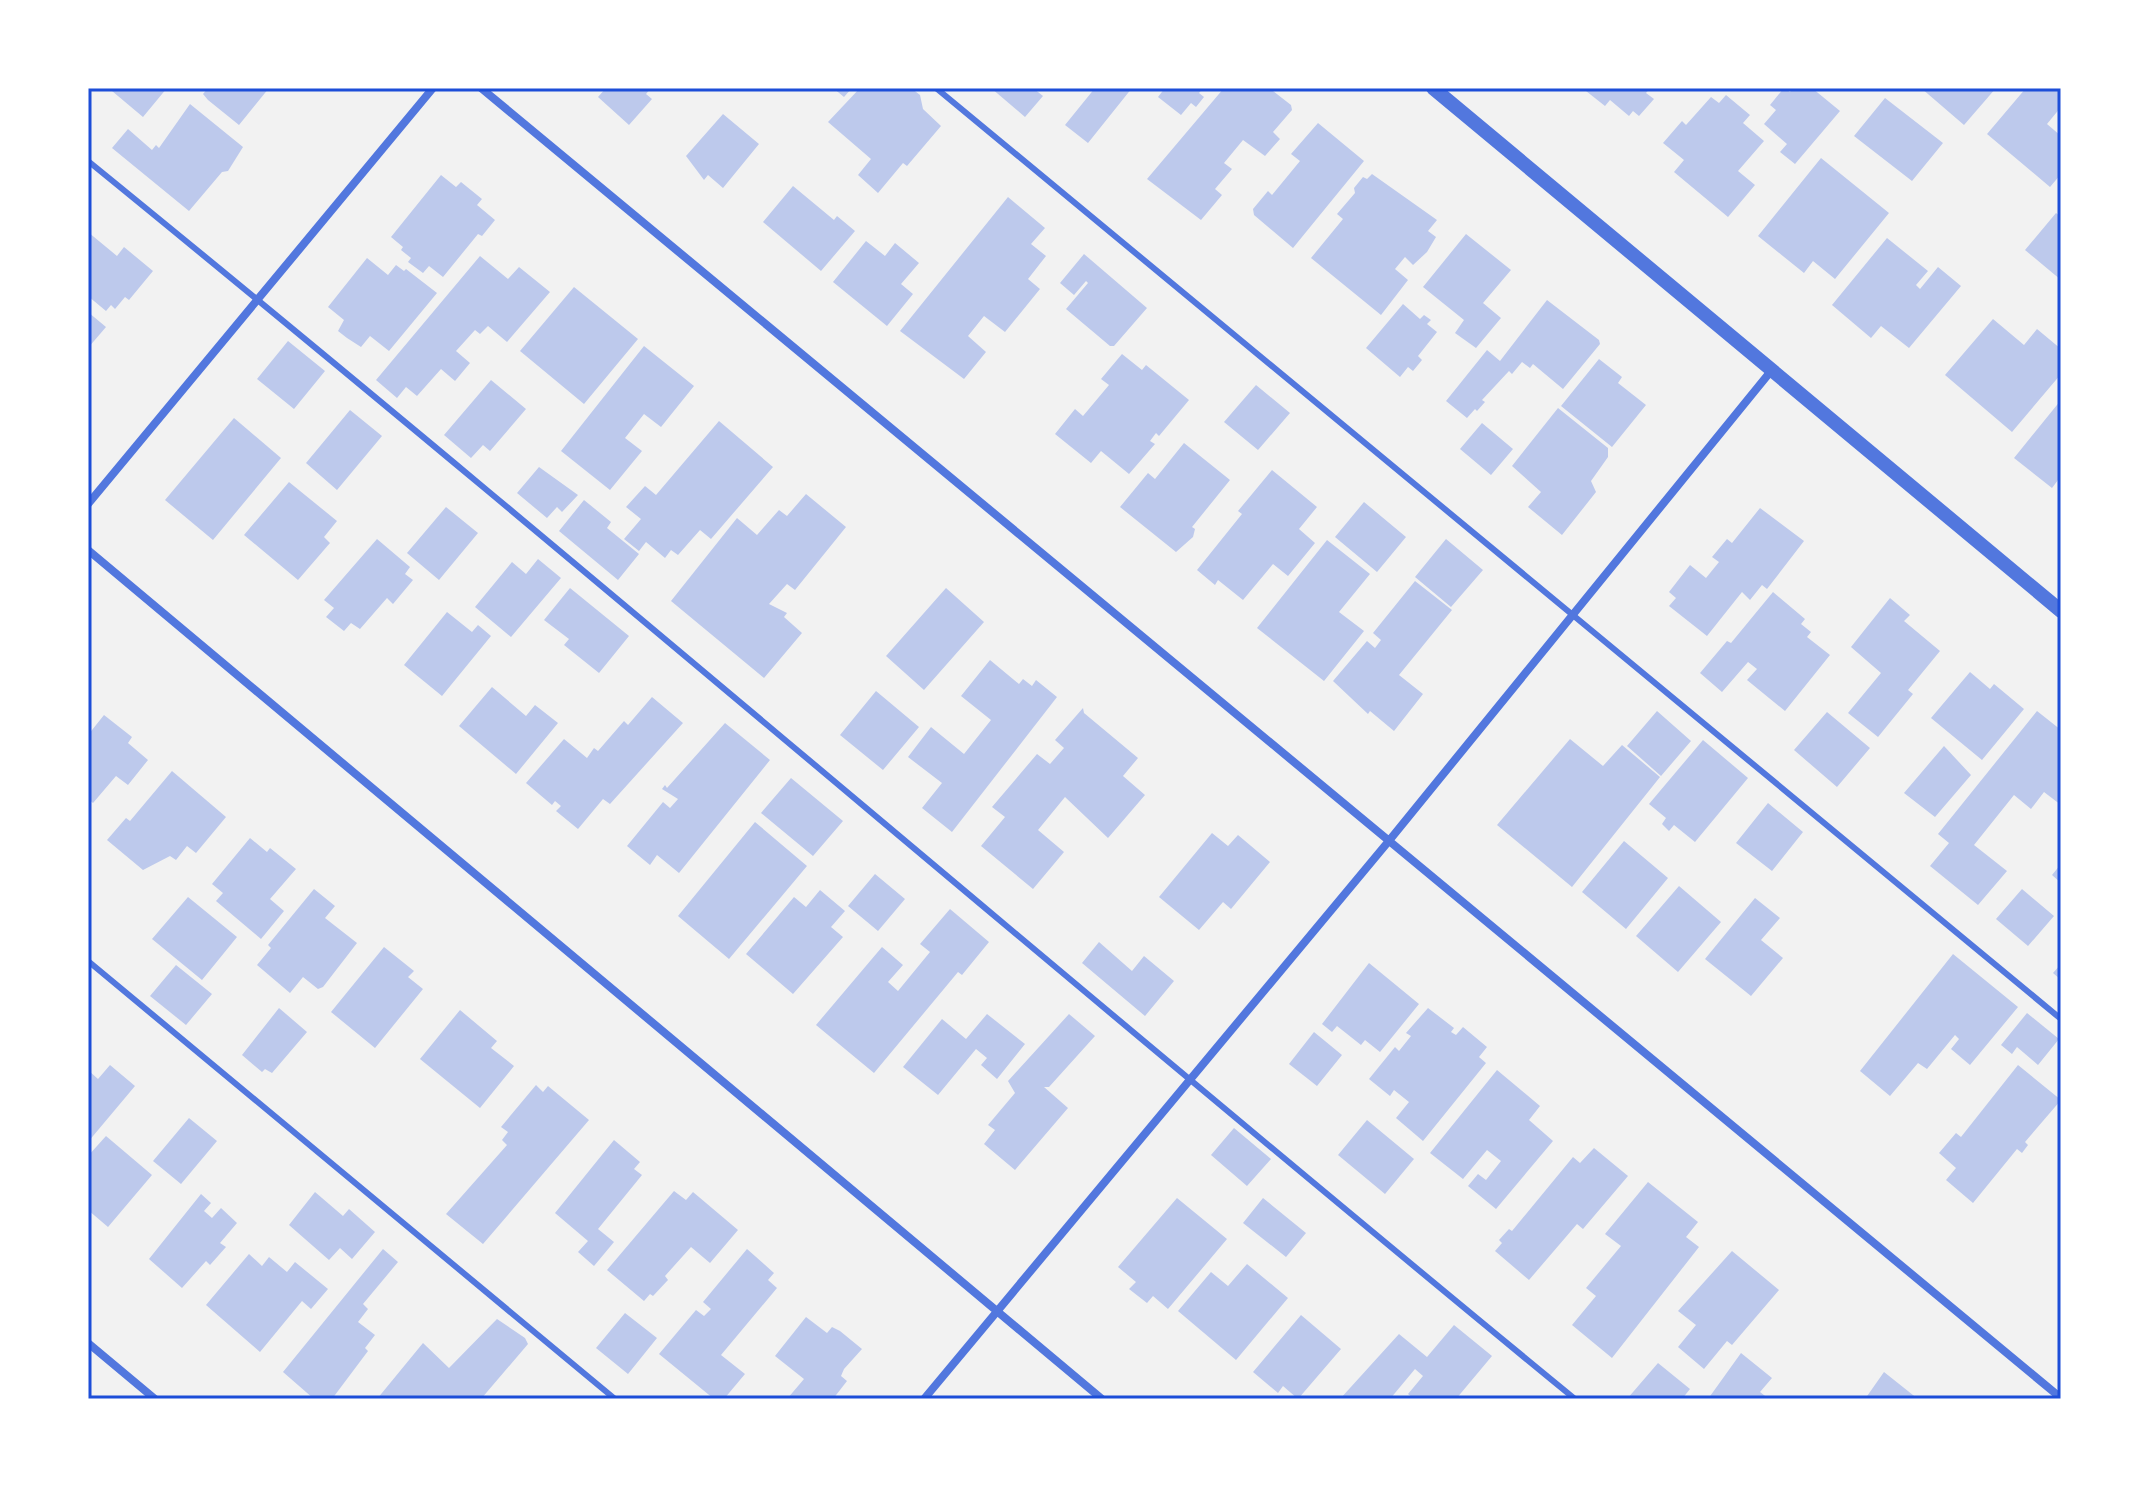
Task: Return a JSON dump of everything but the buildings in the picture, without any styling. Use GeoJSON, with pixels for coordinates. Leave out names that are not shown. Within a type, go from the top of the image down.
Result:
{"type":"FeatureCollection","features":[{"type":"Feature","properties":{"kind":"street"},"geometry":{"type":"LineString","coordinates":[[88,504],[433,88]]}},
{"type":"Feature","properties":{"kind":"street"},"geometry":{"type":"LineString","coordinates":[[481,88],[2061,1398]]}},
{"type":"Feature","properties":{"kind":"street"},"geometry":{"type":"LineString","coordinates":[[1433,88],[2061,611]]}},
{"type":"Feature","properties":{"kind":"street"},"geometry":{"type":"LineString","coordinates":[[924,1399],[1388,842],[1771,371]]}},
{"type":"Feature","properties":{"kind":"street"},"geometry":{"type":"LineString","coordinates":[[88,550],[1102,1399]]}},
{"type":"Feature","properties":{"kind":"street"},"geometry":{"type":"LineString","coordinates":[[88,1343],[155,1399]]}},
{"type":"Feature","properties":{"kind":"lane"},"geometry":{"type":"LineString","coordinates":[[936,88],[2061,1019]]}},
{"type":"Feature","properties":{"kind":"lane"},"geometry":{"type":"LineString","coordinates":[[88,161],[258,299],[1188,1082],[1575,1399]]}},
{"type":"Feature","properties":{"kind":"lane"},"geometry":{"type":"LineString","coordinates":[[88,961],[615,1399]]}}]}
